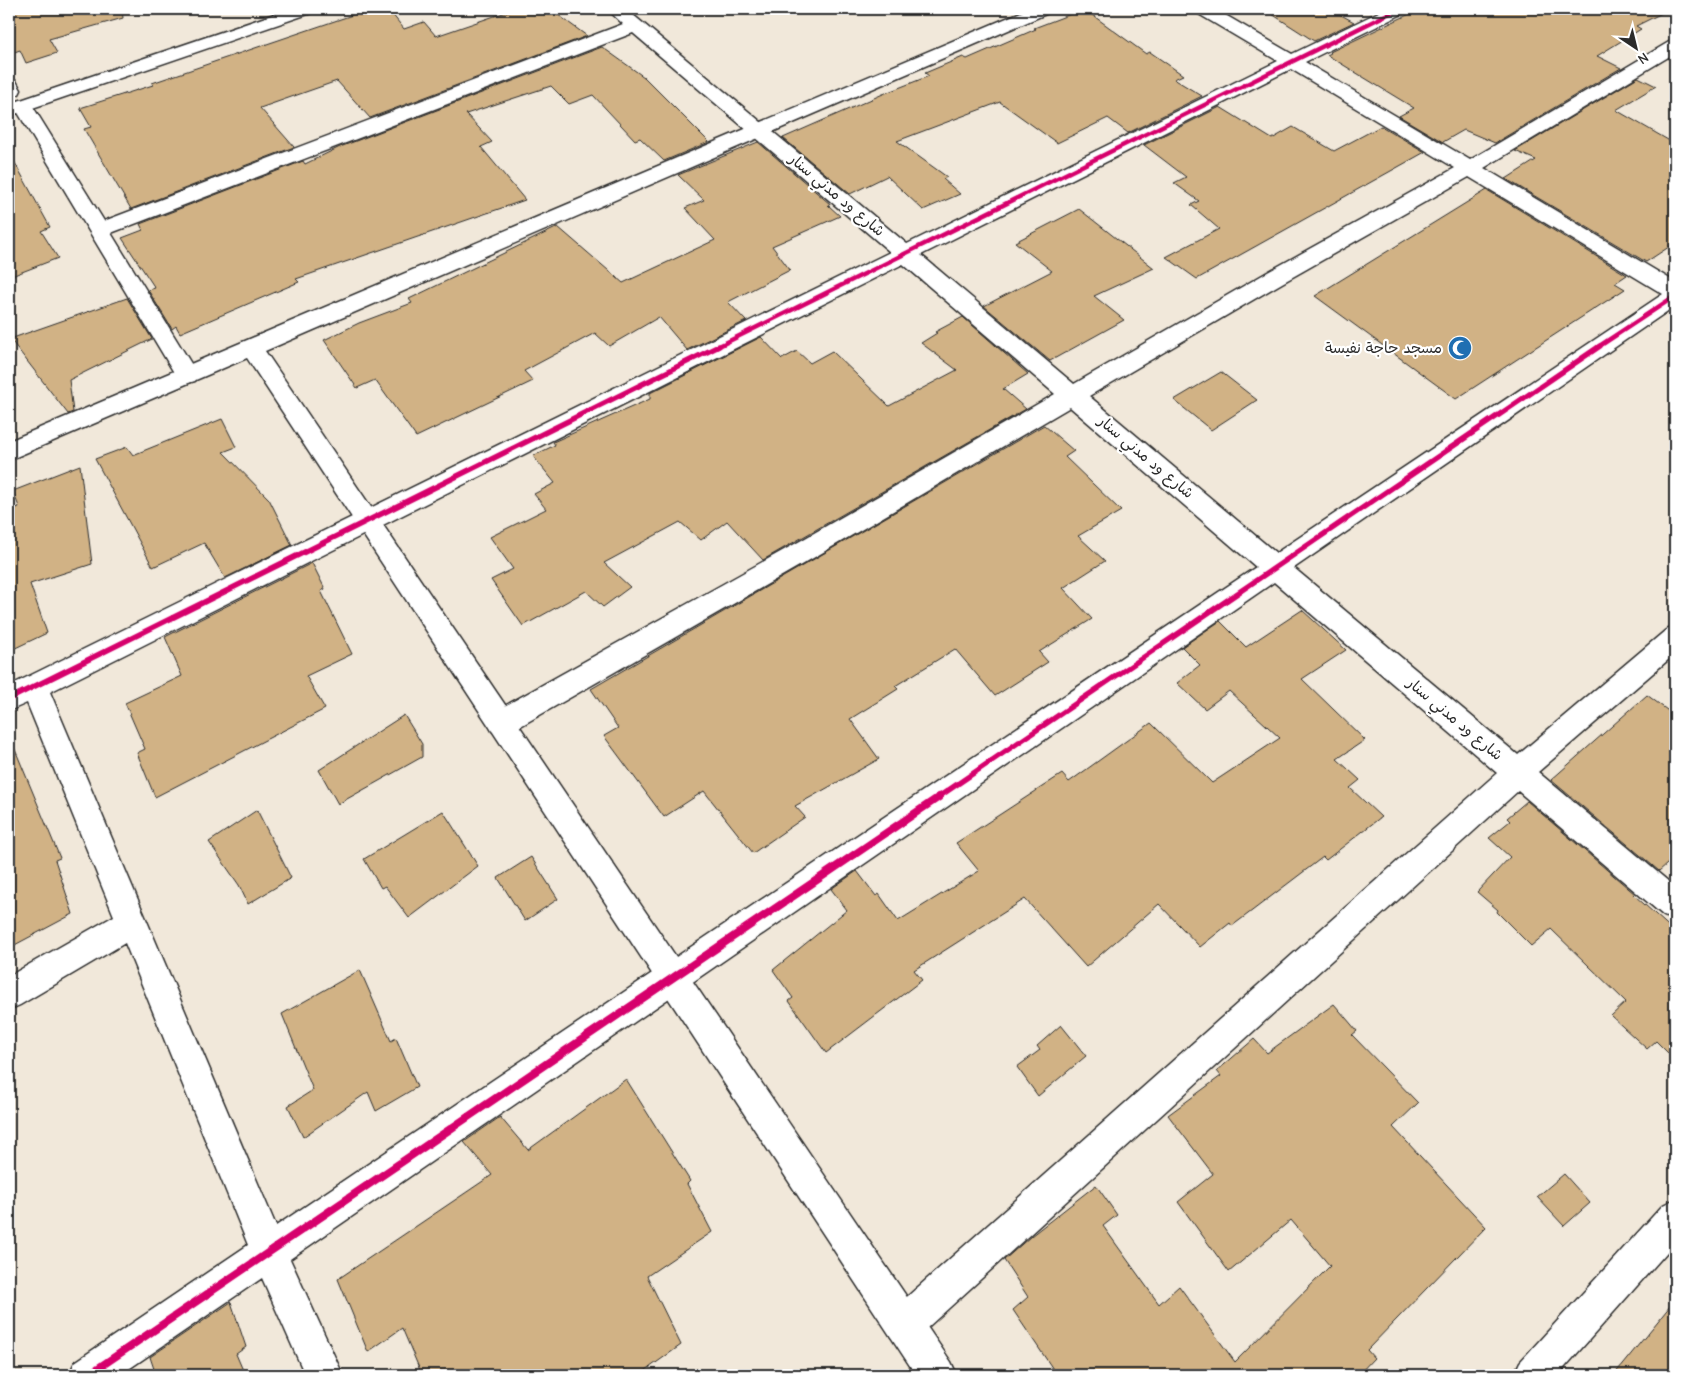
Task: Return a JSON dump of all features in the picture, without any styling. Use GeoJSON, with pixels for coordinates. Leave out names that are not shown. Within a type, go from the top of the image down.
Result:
{"type":"FeatureCollection","features":[{"type":"Feature","properties":{"kind":"street"},"geometry":{"type":"LineString","coordinates":[[198,27],[254,9]]}},
{"type":"Feature","properties":{"kind":"street"},"geometry":{"type":"LineString","coordinates":[[12,96],[305,9]]}},
{"type":"Feature","properties":{"kind":"street","name":"شارع ود مدني سنار"},"geometry":{"type":"LineString","coordinates":[[616,9],[1675,906]]}},
{"type":"Feature","properties":{"kind":"street"},"geometry":{"type":"LineString","coordinates":[[9,451],[1042,9]]}},
{"type":"Feature","properties":{"kind":"street"},"geometry":{"type":"LineString","coordinates":[[1203,9],[1675,291]]}},
{"type":"Feature","properties":{"kind":"street"},"geometry":{"type":"LineString","coordinates":[[324,1375],[269,1252],[132,922],[21,693],[1398,9]]}},
{"type":"Feature","properties":{"kind":"street"},"geometry":{"type":"LineString","coordinates":[[98,231],[635,26]]}},
{"type":"Feature","properties":{"kind":"street"},"geometry":{"type":"LineString","coordinates":[[502,722],[811,547],[1072,395],[1470,168],[1675,46]]}},
{"type":"Feature","properties":{"kind":"street"},"geometry":{"type":"LineString","coordinates":[[12,96],[30,84]]}},
{"type":"Feature","properties":{"kind":"street"},"geometry":{"type":"LineString","coordinates":[[12,96],[98,231],[186,375]]}},
{"type":"Feature","properties":{"kind":"street"},"geometry":{"type":"LineString","coordinates":[[88,1375],[1675,296]]}},
{"type":"Feature","properties":{"kind":"street"},"geometry":{"type":"LineString","coordinates":[[252,347],[938,1375]]}},
{"type":"Feature","properties":{"kind":"street"},"geometry":{"type":"LineString","coordinates":[[904,1324],[1518,772],[1675,638]]}},
{"type":"Feature","properties":{"kind":"street"},"geometry":{"type":"LineString","coordinates":[[9,994],[132,922]]}},
{"type":"Feature","properties":{"kind":"street"},"geometry":{"type":"LineString","coordinates":[[1533,1375],[1675,1216]]}},
{"type":"Feature","properties":{"kind":"building"},"geometry":{"type":"Polygon","coordinates":[[[9,9],[122,9],[123,18],[49,39],[57,53],[26,63],[20,50],[9,54],[9,9]]]}},
{"type":"Feature","properties":{"kind":"building"},"geometry":{"type":"Polygon","coordinates":[[[370,9],[388,9],[404,29],[424,22],[436,36],[515,9],[550,9],[587,36],[370,118],[337,81],[260,108],[294,147],[131,209],[84,129],[91,127],[80,108],[153,85],[152,83],[370,9]]]}},
{"type":"Feature","properties":{"kind":"building"},"geometry":{"type":"Polygon","coordinates":[[[1084,9],[1146,54],[1150,52],[1183,75],[1174,79],[1202,96],[1128,133],[1108,118],[1057,143],[1000,102],[897,141],[947,177],[943,179],[960,194],[923,210],[887,176],[850,194],[783,138],[929,76],[925,73],[963,57],[967,59],[1036,29],[1034,28],[1084,9]]]}},
{"type":"Feature","properties":{"kind":"building"},"geometry":{"type":"Polygon","coordinates":[[[1264,9],[1330,9],[1354,22],[1314,41],[1264,9]]]}},
{"type":"Feature","properties":{"kind":"building"},"geometry":{"type":"Polygon","coordinates":[[[1420,9],[1670,9],[1636,26],[1641,29],[1597,56],[1621,68],[1495,143],[1464,130],[1443,142],[1399,116],[1414,108],[1327,55],[1420,9]]]}},
{"type":"Feature","properties":{"kind":"building"},"geometry":{"type":"Polygon","coordinates":[[[602,47],[644,77],[709,142],[664,161],[640,138],[635,140],[593,95],[569,104],[551,86],[466,114],[492,142],[481,147],[525,200],[296,279],[299,282],[180,333],[176,326],[172,329],[148,290],[155,288],[122,238],[143,230],[140,224],[303,161],[305,164],[340,147],[602,47]]]}},
{"type":"Feature","properties":{"kind":"building"},"geometry":{"type":"Polygon","coordinates":[[[1638,77],[1656,86],[1616,110],[1675,144],[1675,243],[1646,262],[1506,179],[1536,160],[1515,151],[1638,77]]]}},
{"type":"Feature","properties":{"kind":"building"},"geometry":{"type":"Polygon","coordinates":[[[1220,107],[1272,139],[1293,127],[1334,151],[1381,126],[1425,152],[1197,279],[1166,257],[1219,229],[1191,205],[1199,201],[1174,183],[1186,177],[1144,145],[1220,107]]]}},
{"type":"Feature","properties":{"kind":"building"},"geometry":{"type":"Polygon","coordinates":[[[758,142],[830,204],[828,205],[840,216],[772,246],[790,270],[728,302],[746,321],[687,350],[659,317],[609,346],[595,333],[524,371],[533,381],[416,437],[375,380],[357,388],[324,340],[359,323],[412,303],[409,299],[558,227],[623,283],[715,240],[685,208],[704,200],[678,175],[758,142]]]}},
{"type":"Feature","properties":{"kind":"building"},"geometry":{"type":"Polygon","coordinates":[[[9,152],[50,227],[41,231],[58,258],[9,277],[9,152]]]}},
{"type":"Feature","properties":{"kind":"building","name":"مسجد حاجة نفيسة"},"geometry":{"type":"Polygon","coordinates":[[[1487,190],[1627,275],[1615,283],[1625,289],[1456,399],[1315,296],[1487,190]]]}},
{"type":"Feature","properties":{"kind":"building"},"geometry":{"type":"Polygon","coordinates":[[[1079,209],[1154,268],[1094,296],[1124,320],[1050,361],[984,306],[1052,271],[1015,242],[1079,209]]]}},
{"type":"Feature","properties":{"kind":"building"},"geometry":{"type":"Polygon","coordinates":[[[127,298],[152,339],[69,380],[73,412],[68,414],[10,339],[127,298]]]}},
{"type":"Feature","properties":{"kind":"building"},"geometry":{"type":"Polygon","coordinates":[[[963,317],[1028,374],[1003,389],[1026,409],[763,560],[727,521],[701,540],[680,522],[604,563],[630,587],[603,607],[586,591],[523,626],[491,580],[513,569],[490,537],[546,509],[534,494],[555,483],[533,456],[555,445],[553,442],[650,399],[650,393],[761,337],[782,359],[797,351],[810,363],[832,351],[889,406],[957,370],[921,343],[937,333],[935,332],[963,317]]]}},
{"type":"Feature","properties":{"kind":"building"},"geometry":{"type":"Polygon","coordinates":[[[1221,372],[1257,400],[1211,430],[1174,400],[1221,372]]]}},
{"type":"Feature","properties":{"kind":"building"},"geometry":{"type":"Polygon","coordinates":[[[222,419],[236,447],[223,452],[269,499],[292,545],[225,578],[204,543],[153,567],[95,459],[127,447],[133,455],[222,419]]]}},
{"type":"Feature","properties":{"kind":"building"},"geometry":{"type":"Polygon","coordinates":[[[1044,425],[1074,451],[1065,457],[1121,511],[1078,536],[1105,561],[1063,588],[1092,619],[1039,652],[1048,662],[995,696],[955,649],[895,686],[898,689],[850,719],[879,759],[795,806],[805,817],[753,853],[704,791],[664,817],[604,736],[618,728],[591,689],[1044,425]]]}},
{"type":"Feature","properties":{"kind":"building"},"geometry":{"type":"Polygon","coordinates":[[[80,465],[92,564],[30,584],[47,633],[9,651],[9,511],[19,507],[13,491],[80,465]]]}},
{"type":"Feature","properties":{"kind":"building"},"geometry":{"type":"Polygon","coordinates":[[[312,563],[325,589],[321,591],[352,654],[306,676],[325,709],[155,797],[137,753],[145,749],[125,703],[182,676],[165,637],[312,563]]]}},
{"type":"Feature","properties":{"kind":"building"},"geometry":{"type":"Polygon","coordinates":[[[1302,610],[1346,650],[1302,679],[1365,740],[1337,759],[1360,780],[1350,788],[1381,817],[1326,860],[1323,857],[1232,926],[1230,923],[1200,947],[1159,904],[1086,967],[1025,899],[914,970],[922,980],[826,1053],[789,1001],[793,998],[773,970],[847,910],[831,889],[857,871],[876,896],[879,894],[898,921],[979,871],[956,843],[1062,774],[1069,782],[1151,723],[1212,783],[1280,738],[1229,691],[1205,709],[1177,683],[1200,665],[1182,647],[1220,621],[1246,647],[1302,610]]]}},
{"type":"Feature","properties":{"kind":"building"},"geometry":{"type":"Polygon","coordinates":[[[1647,695],[1675,716],[1675,857],[1659,871],[1551,780],[1647,695]]]}},
{"type":"Feature","properties":{"kind":"building"},"geometry":{"type":"Polygon","coordinates":[[[404,715],[422,744],[422,757],[338,804],[319,770],[404,715]]]}},
{"type":"Feature","properties":{"kind":"building"},"geometry":{"type":"Polygon","coordinates":[[[9,735],[60,858],[55,860],[73,914],[9,948],[9,735]]]}},
{"type":"Feature","properties":{"kind":"building"},"geometry":{"type":"Polygon","coordinates":[[[1527,801],[1635,894],[1675,932],[1675,1060],[1656,1041],[1647,1049],[1611,1016],[1626,1002],[1551,929],[1531,946],[1497,912],[1498,910],[1477,892],[1510,857],[1489,838],[1510,821],[1507,818],[1527,801]]]}},
{"type":"Feature","properties":{"kind":"building"},"geometry":{"type":"Polygon","coordinates":[[[257,810],[291,878],[248,904],[239,885],[209,842],[257,810]]]}},
{"type":"Feature","properties":{"kind":"building"},"geometry":{"type":"Polygon","coordinates":[[[443,811],[478,866],[409,918],[385,886],[381,888],[364,859],[443,811]]]}},
{"type":"Feature","properties":{"kind":"building"},"geometry":{"type":"Polygon","coordinates":[[[531,857],[558,899],[525,921],[498,878],[531,857]]]}},
{"type":"Feature","properties":{"kind":"building"},"geometry":{"type":"Polygon","coordinates":[[[360,970],[391,1041],[396,1038],[417,1087],[376,1111],[368,1092],[303,1137],[288,1106],[313,1090],[282,1014],[360,970]]]}},
{"type":"Feature","properties":{"kind":"building"},"geometry":{"type":"Polygon","coordinates":[[[1334,1004],[1357,1031],[1352,1035],[1418,1103],[1393,1127],[1486,1227],[1367,1350],[1374,1358],[1358,1375],[1057,1375],[1013,1310],[1028,1297],[1004,1260],[1031,1236],[1096,1185],[1117,1215],[1103,1226],[1159,1304],[1179,1286],[1235,1362],[1330,1266],[1291,1220],[1229,1272],[1178,1202],[1213,1174],[1168,1115],[1221,1076],[1217,1071],[1254,1039],[1267,1053],[1334,1004]]]}},
{"type":"Feature","properties":{"kind":"building"},"geometry":{"type":"Polygon","coordinates":[[[1061,1025],[1086,1056],[1038,1096],[1017,1067],[1040,1050],[1037,1046],[1061,1025]]]}},
{"type":"Feature","properties":{"kind":"building"},"geometry":{"type":"Polygon","coordinates":[[[626,1079],[690,1181],[687,1184],[712,1232],[647,1276],[681,1345],[639,1375],[422,1375],[402,1328],[368,1352],[338,1279],[492,1175],[464,1142],[500,1117],[528,1150],[626,1079]]]}},
{"type":"Feature","properties":{"kind":"building"},"geometry":{"type":"Polygon","coordinates":[[[1564,1174],[1590,1203],[1564,1226],[1537,1197],[1564,1174]]]}},
{"type":"Feature","properties":{"kind":"building"},"geometry":{"type":"Polygon","coordinates":[[[1675,1300],[1675,1375],[1614,1375],[1675,1300]]]}},
{"type":"Feature","properties":{"kind":"building"},"geometry":{"type":"Polygon","coordinates":[[[231,1302],[246,1347],[236,1354],[245,1375],[156,1375],[150,1357],[231,1302]]]}},
{"type":"Feature","properties":{"kind":"cycle path"},"geometry":{"type":"LineString","coordinates":[[9,699],[1398,9]]}},
{"type":"Feature","properties":{"kind":"cycle path"},"geometry":{"type":"LineString","coordinates":[[88,1375],[1675,296]]}},
{"type":"Feature","properties":{"kind":"place","name":"مسجد حاجة نفيسة"},"geometry":{"type":"Point","coordinates":[1460,348]}}]}
